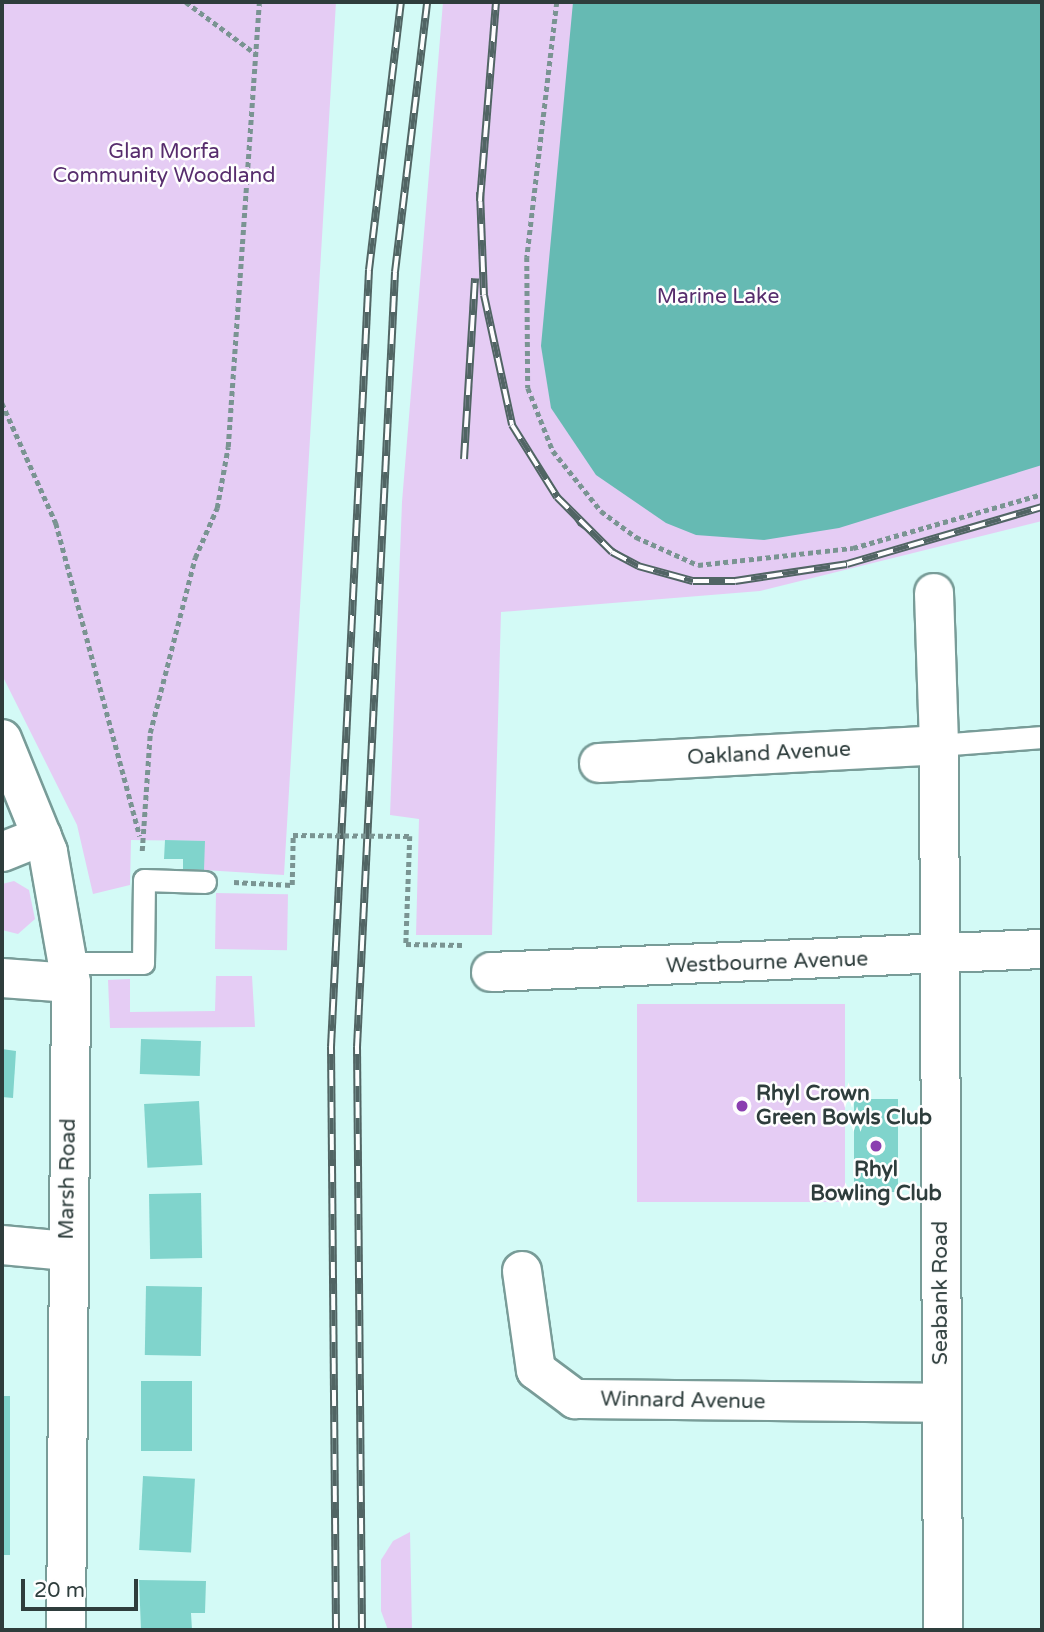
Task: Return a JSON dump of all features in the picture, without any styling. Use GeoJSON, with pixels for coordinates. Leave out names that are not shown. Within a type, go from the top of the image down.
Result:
{"type":"FeatureCollection","features":[{"type":"Feature","properties":{"kind":"street"},"geometry":{"type":"LineString","coordinates":[[934,593],[942,957]]}},
{"type":"Feature","properties":{"kind":"street","name":"Marsh Road"},"geometry":{"type":"LineString","coordinates":[[2,739],[42,836],[70,973],[66,1630]]}},
{"type":"Feature","properties":{"kind":"street","name":"Oakland Avenue"},"geometry":{"type":"LineString","coordinates":[[599,763],[939,745]]}},
{"type":"Feature","properties":{"kind":"street"},"geometry":{"type":"LineString","coordinates":[[2,852],[42,836]]}},
{"type":"Feature","properties":{"kind":"street","name":"Westbourne Avenue"},"geometry":{"type":"LineString","coordinates":[[491,972],[942,957],[1042,949]]}},
{"type":"Feature","properties":{"kind":"street","name":"Seabank Road"},"geometry":{"type":"LineString","coordinates":[[942,957],[943,1630]]}},
{"type":"Feature","properties":{"kind":"street"},"geometry":{"type":"LineString","coordinates":[[2,978],[70,973]]}},
{"type":"Feature","properties":{"kind":"street"},"geometry":{"type":"LineString","coordinates":[[2,1245],[67,1251]]}},
{"type":"Feature","properties":{"kind":"street","name":"Winnard Avenue"},"geometry":{"type":"LineString","coordinates":[[522,1270],[536,1370],[575,1399],[941,1403]]}},
{"type":"Feature","properties":{"kind":"lane"},"geometry":{"type":"LineString","coordinates":[[939,745],[1042,737]]}},
{"type":"Feature","properties":{"kind":"lane"},"geometry":{"type":"LineString","coordinates":[[70,973],[143,963],[144,880],[215,882]]}},
{"type":"Feature","properties":{"kind":"path"},"geometry":{"type":"LineString","coordinates":[[187,2],[256,54]]}},
{"type":"Feature","properties":{"kind":"path"},"geometry":{"type":"LineString","coordinates":[[2,403],[56,523],[141,840],[150,733],[195,558],[217,508],[228,447],[259,2]]}},
{"type":"Feature","properties":{"kind":"path"},"geometry":{"type":"LineString","coordinates":[[557,2],[527,257],[528,388],[554,451],[601,511],[636,537],[698,565],[853,548],[1042,494]]}},
{"type":"Feature","properties":{"kind":"path"},"geometry":{"type":"LineString","coordinates":[[215,882],[292,885],[293,835],[410,836],[406,944],[492,945],[491,972]]}},
{"type":"Feature","properties":{"kind":"green space","name":"Glan Morfa Community Woodland"},"geometry":{"type":"Polygon","coordinates":[[[2,2],[336,2],[284,875],[204,870],[204,841],[131,840],[130,885],[93,894],[77,825],[2,675],[2,2]]]}},
{"type":"Feature","properties":{"kind":"green space","name":"Marine Lake"},"geometry":{"type":"Polygon","coordinates":[[[443,2],[1042,2],[1042,521],[760,591],[501,612],[492,935],[416,935],[419,819],[390,815],[402,502],[443,2]]]}},
{"type":"Feature","properties":{"kind":"green space"},"geometry":{"type":"Polygon","coordinates":[[[14,881],[29,890],[35,919],[18,934],[2,930],[2,884],[14,881]]]}},
{"type":"Feature","properties":{"kind":"green space"},"geometry":{"type":"Polygon","coordinates":[[[216,893],[288,894],[287,950],[215,949],[216,893]]]}},
{"type":"Feature","properties":{"kind":"green space"},"geometry":{"type":"Polygon","coordinates":[[[216,976],[252,976],[255,1027],[110,1028],[108,980],[130,979],[130,1012],[215,1011],[216,976]]]}},
{"type":"Feature","properties":{"kind":"green space","name":"Rhyl Crown Green Bowls Club"},"geometry":{"type":"Polygon","coordinates":[[[637,1004],[845,1004],[845,1202],[637,1202],[637,1004]]]}},
{"type":"Feature","properties":{"kind":"green space"},"geometry":{"type":"Polygon","coordinates":[[[410,1532],[412,1630],[388,1630],[381,1611],[381,1560],[393,1541],[410,1532]]]}},
{"type":"Feature","properties":{"kind":"water","name":"Marine Lake"},"geometry":{"type":"Polygon","coordinates":[[[573,2],[1042,2],[1042,465],[839,528],[764,540],[696,535],[666,523],[596,475],[551,408],[541,346],[573,2]]]}},
{"type":"Feature","properties":{"kind":"building"},"geometry":{"type":"Polygon","coordinates":[[[165,840],[205,841],[204,870],[183,869],[183,859],[164,859],[165,840]]]}},
{"type":"Feature","properties":{"kind":"building"},"geometry":{"type":"Polygon","coordinates":[[[141,1039],[201,1041],[200,1076],[140,1074],[141,1039]]]}},
{"type":"Feature","properties":{"kind":"building"},"geometry":{"type":"Polygon","coordinates":[[[2,1049],[16,1051],[13,1098],[2,1097],[2,1049]]]}},
{"type":"Feature","properties":{"kind":"building","name":"Rhyl Bowling Club"},"geometry":{"type":"Polygon","coordinates":[[[854,1099],[898,1099],[898,1192],[854,1192],[854,1099]]]}},
{"type":"Feature","properties":{"kind":"building"},"geometry":{"type":"Polygon","coordinates":[[[199,1101],[202,1165],[147,1168],[144,1104],[199,1101]]]}},
{"type":"Feature","properties":{"kind":"building"},"geometry":{"type":"Polygon","coordinates":[[[201,1193],[202,1258],[150,1259],[149,1194],[201,1193]]]}},
{"type":"Feature","properties":{"kind":"building"},"geometry":{"type":"Polygon","coordinates":[[[146,1286],[202,1287],[201,1356],[145,1355],[146,1286]]]}},
{"type":"Feature","properties":{"kind":"building"},"geometry":{"type":"Polygon","coordinates":[[[141,1381],[192,1381],[192,1451],[141,1451],[141,1381]]]}},
{"type":"Feature","properties":{"kind":"building"},"geometry":{"type":"Polygon","coordinates":[[[2,1396],[10,1396],[10,1555],[2,1555],[2,1396]]]}},
{"type":"Feature","properties":{"kind":"building"},"geometry":{"type":"Polygon","coordinates":[[[143,1476],[195,1479],[191,1553],[139,1550],[143,1476]]]}},
{"type":"Feature","properties":{"kind":"building"},"geometry":{"type":"Polygon","coordinates":[[[139,1580],[206,1581],[205,1613],[191,1613],[192,1630],[141,1630],[139,1580]]]}},
{"type":"Feature","properties":{"kind":"tram line"},"geometry":{"type":"LineString","coordinates":[[496,2],[480,192],[484,295],[512,425],[579,525],[638,566],[693,581],[735,581],[847,564],[1042,507]]}},
{"type":"Feature","properties":{"kind":"railway"},"geometry":{"type":"LineString","coordinates":[[336,1630],[331,1047],[369,270],[401,2]]}},
{"type":"Feature","properties":{"kind":"railway"},"geometry":{"type":"LineString","coordinates":[[362,1630],[357,1047],[395,272],[427,2]]}},
{"type":"Feature","properties":{"kind":"railway"},"geometry":{"type":"LineString","coordinates":[[480,201],[496,2]]}},
{"type":"Feature","properties":{"kind":"railway"},"geometry":{"type":"LineString","coordinates":[[480,192],[484,295],[512,425],[557,497],[612,552],[638,566],[693,581],[735,581],[847,564],[1042,507]]}},
{"type":"Feature","properties":{"kind":"railway"},"geometry":{"type":"LineString","coordinates":[[464,459],[475,278]]}},
{"type":"Feature","properties":{"kind":"place","name":"Rhyl Crown Green Bowls Club"},"geometry":{"type":"Point","coordinates":[742,1106]}},
{"type":"Feature","properties":{"kind":"place","name":"Rhyl Bowling Club"},"geometry":{"type":"Point","coordinates":[876,1146]}}]}
